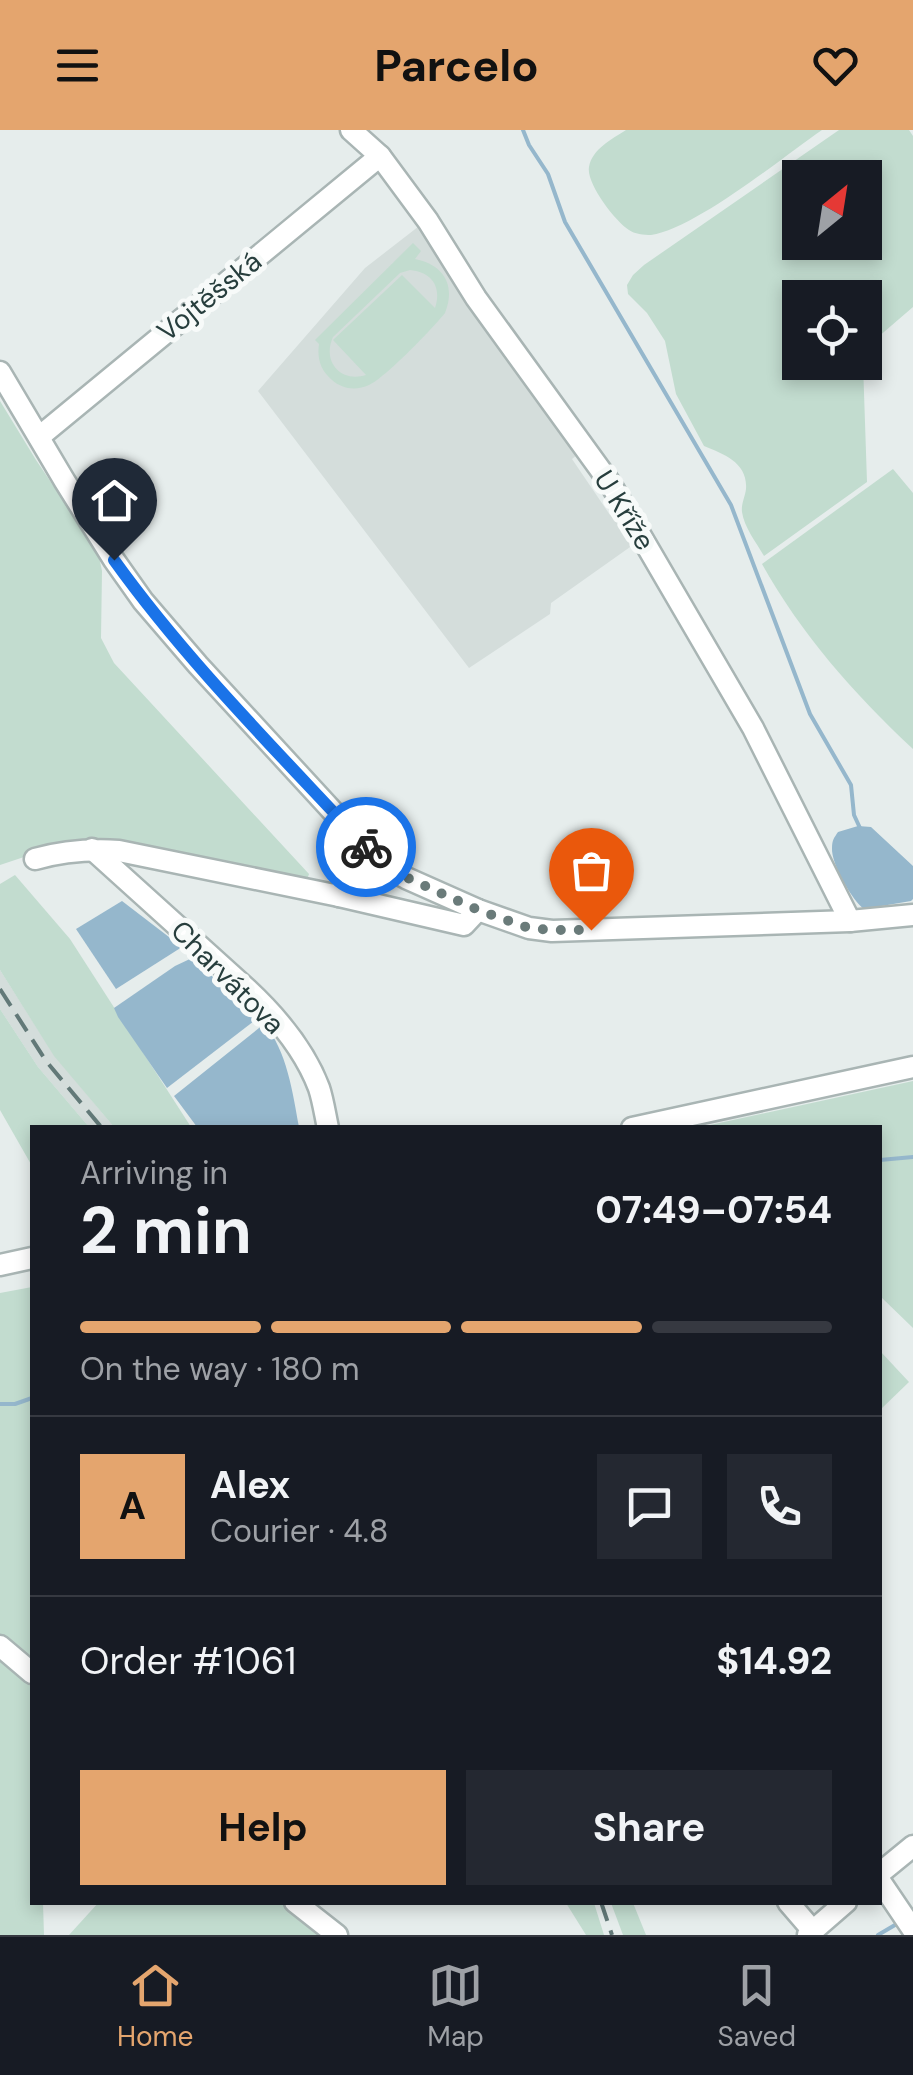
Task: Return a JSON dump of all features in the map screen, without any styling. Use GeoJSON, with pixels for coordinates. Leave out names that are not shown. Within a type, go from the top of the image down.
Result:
{"type":"FeatureCollection","features":[{"type":"Feature","properties":{"kind":"street","name":"U Kříže"},"geometry":{"type":"LineString","coordinates":[[351,130],[380,156],[428,221],[476,298],[610,483],[754,728],[850,921]]}},
{"type":"Feature","properties":{"kind":"street","name":"Vojtěšská"},"geometry":{"type":"LineString","coordinates":[[39,438],[380,156]]}},
{"type":"Feature","properties":{"kind":"street"},"geometry":{"type":"LineString","coordinates":[[0,372],[143,601],[388,869],[478,910],[529,928],[850,921],[913,915]]}},
{"type":"Feature","properties":{"kind":"street","name":"Charvátova"},"geometry":{"type":"LineString","coordinates":[[92,850],[270,1013],[313,1074],[327,1125]]}},
{"type":"Feature","properties":{"kind":"street"},"geometry":{"type":"LineString","coordinates":[[35,859],[63,851],[120,851],[464,924],[478,910]]}},
{"type":"Feature","properties":{"kind":"street"},"geometry":{"type":"LineString","coordinates":[[338,896],[346,878],[373,854]]}},
{"type":"Feature","properties":{"kind":"street"},"geometry":{"type":"LineString","coordinates":[[646,1125],[913,1067]]}},
{"type":"Feature","properties":{"kind":"street"},"geometry":{"type":"LineString","coordinates":[[0,1265],[30,1258]]}},
{"type":"Feature","properties":{"kind":"street"},"geometry":{"type":"LineString","coordinates":[[0,1646],[30,1672]]}},
{"type":"Feature","properties":{"kind":"street"},"geometry":{"type":"LineString","coordinates":[[882,1872],[913,1846]]}},
{"type":"Feature","properties":{"kind":"street"},"geometry":{"type":"LineString","coordinates":[[882,1884],[913,1930]]}},
{"type":"Feature","properties":{"kind":"street"},"geometry":{"type":"LineString","coordinates":[[299,1905],[337,1935]]}},
{"type":"Feature","properties":{"kind":"street"},"geometry":{"type":"LineString","coordinates":[[790,1905],[810,1933],[843,1905]]}},
{"type":"Feature","properties":{"kind":"shaded area"},"geometry":{"type":"Polygon","coordinates":[[[423,223],[582,451],[572,459],[610,515],[623,510],[640,540],[551,603],[550,614],[469,668],[258,391],[365,268],[423,223]]]}},
{"type":"Feature","properties":{"kind":"shaded area"},"geometry":{"type":"Polygon","coordinates":[[[0,970],[54,1055],[112,1125],[87,1125],[38,1067],[0,1009],[0,970]]]}},
{"type":"Feature","properties":{"kind":"green space"},"geometry":{"type":"Polygon","coordinates":[[[626,130],[822,130],[714,206],[691,220],[651,235],[623,225],[603,201],[589,174],[598,150],[626,130]]]}},
{"type":"Feature","properties":{"kind":"green space"},"geometry":{"type":"Polygon","coordinates":[[[839,130],[909,130],[913,136],[913,307],[882,334],[882,280],[782,280],[782,380],[864,380],[867,482],[764,556],[743,518],[743,472],[733,461],[704,446],[676,394],[665,341],[647,313],[628,294],[627,285],[633,275],[782,169],[782,260],[882,260],[882,160],[796,160],[839,130]]]}},
{"type":"Feature","properties":{"kind":"green space"},"geometry":{"type":"Polygon","coordinates":[[[413,243],[421,251],[415,259],[433,266],[445,278],[449,294],[445,313],[397,363],[369,385],[349,388],[332,380],[322,368],[315,340],[413,243]],[[410,270],[400,273],[333,337],[330,354],[341,373],[366,375],[333,340],[402,275],[435,308],[437,293],[433,282],[410,270]]]}},
{"type":"Feature","properties":{"kind":"green space"},"geometry":{"type":"Polygon","coordinates":[[[0,401],[98,552],[102,571],[101,638],[114,663],[309,874],[306,883],[107,843],[27,856],[0,865],[0,401]]]}},
{"type":"Feature","properties":{"kind":"green space"},"geometry":{"type":"Polygon","coordinates":[[[893,469],[913,493],[913,749],[830,662],[762,564],[893,469]]]}},
{"type":"Feature","properties":{"kind":"green space"},"geometry":{"type":"Polygon","coordinates":[[[15,875],[70,939],[190,1125],[112,1125],[54,1056],[0,970],[0,884],[15,875]]]}},
{"type":"Feature","properties":{"kind":"green space"},"geometry":{"type":"Polygon","coordinates":[[[0,1009],[38,1067],[87,1125],[30,1125],[30,1162],[0,1110],[0,1009]]]}},
{"type":"Feature","properties":{"kind":"green space"},"geometry":{"type":"Polygon","coordinates":[[[913,1081],[913,1328],[882,1298],[882,1125],[710,1125],[913,1081]]]}},
{"type":"Feature","properties":{"kind":"green space"},"geometry":{"type":"Polygon","coordinates":[[[30,1287],[30,1905],[43,1905],[44,1935],[0,1935],[0,1293],[30,1287]]]}},
{"type":"Feature","properties":{"kind":"green space"},"geometry":{"type":"Polygon","coordinates":[[[882,1353],[909,1382],[882,1408],[882,1353]]]}},
{"type":"Feature","properties":{"kind":"green space"},"geometry":{"type":"Polygon","coordinates":[[[96,1905],[284,1905],[323,1935],[69,1935],[96,1905]]]}},
{"type":"Feature","properties":{"kind":"green space"},"geometry":{"type":"Polygon","coordinates":[[[567,1905],[595,1905],[604,1935],[586,1935],[567,1905]]]}},
{"type":"Feature","properties":{"kind":"green space"},"geometry":{"type":"Polygon","coordinates":[[[612,1905],[634,1905],[646,1935],[623,1935],[612,1905]]]}},
{"type":"Feature","properties":{"kind":"water"},"geometry":{"type":"Polygon","coordinates":[[[871,827],[913,866],[911,901],[864,909],[854,898],[839,872],[832,845],[838,832],[871,827]]]}},
{"type":"Feature","properties":{"kind":"water"},"geometry":{"type":"Polygon","coordinates":[[[122,901],[182,947],[116,989],[76,929],[122,901]]]}},
{"type":"Feature","properties":{"kind":"water"},"geometry":{"type":"Polygon","coordinates":[[[192,958],[258,1018],[167,1088],[114,1008],[192,958]]]}},
{"type":"Feature","properties":{"kind":"water"},"geometry":{"type":"Polygon","coordinates":[[[264,1024],[284,1059],[299,1125],[196,1125],[174,1096],[264,1024]]]}},
{"type":"Feature","properties":{"kind":"waterway"},"geometry":{"type":"LineString","coordinates":[[523,130],[548,174],[565,222],[731,505],[810,714],[851,785],[854,815],[860,828]]}},
{"type":"Feature","properties":{"kind":"waterway"},"geometry":{"type":"LineString","coordinates":[[882,1160],[913,1157]]}},
{"type":"Feature","properties":{"kind":"waterway"},"geometry":{"type":"LineString","coordinates":[[0,1404],[30,1399]]}},
{"type":"Feature","properties":{"kind":"waterway"},"geometry":{"type":"LineString","coordinates":[[878,1935],[895,1925]]}},
{"type":"Feature","properties":{"kind":"railway"},"geometry":{"type":"LineString","coordinates":[[0,989],[46,1061],[99,1125]]}},
{"type":"Feature","properties":{"kind":"railway"},"geometry":{"type":"LineString","coordinates":[[602,1905],[612,1935]]}},
{"type":"Feature","properties":{"kind":"way so far"},"geometry":{"type":"LineString","coordinates":[[366,847],[388,869],[478,910],[529,928],[591,930]]}},
{"type":"Feature","properties":{"kind":"route"},"geometry":{"type":"LineString","coordinates":[[114,560],[174,638],[366,847]]}}]}
